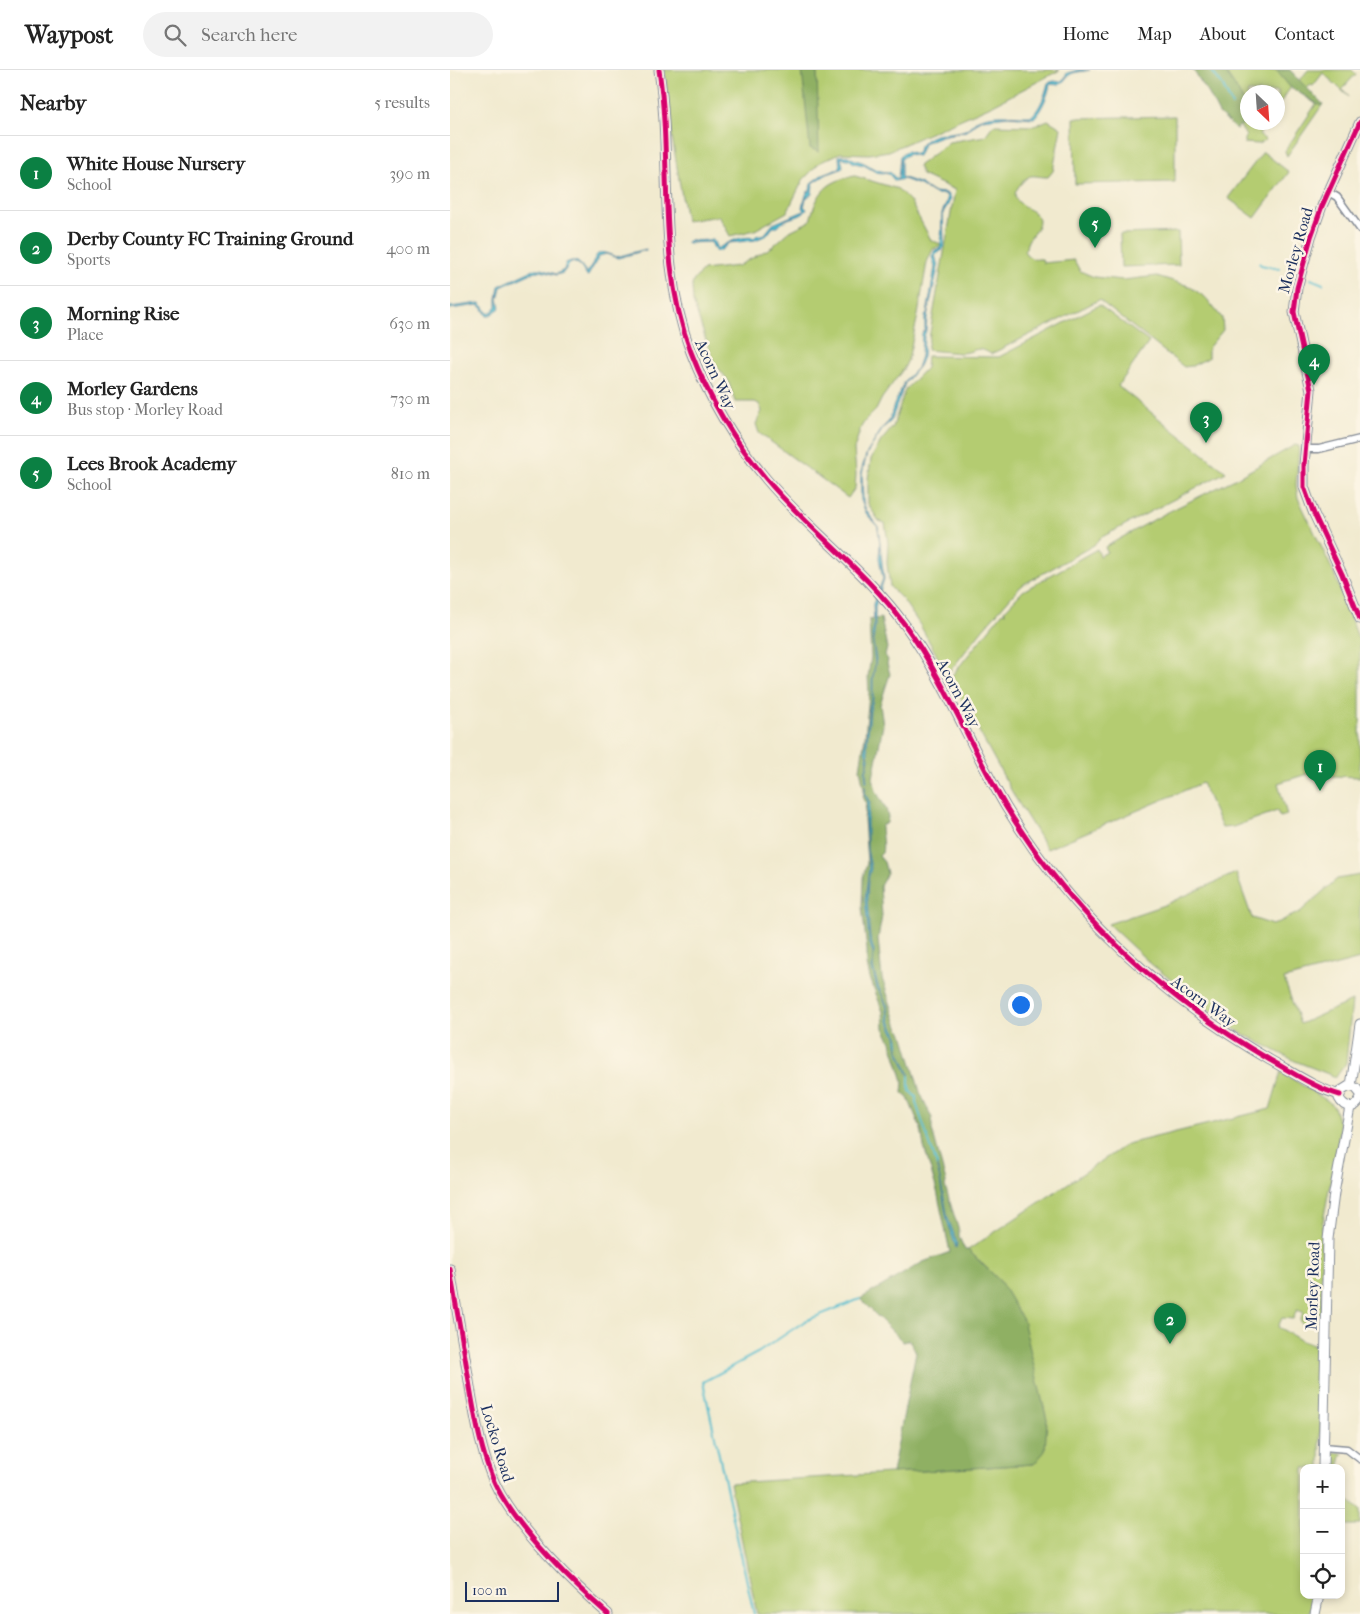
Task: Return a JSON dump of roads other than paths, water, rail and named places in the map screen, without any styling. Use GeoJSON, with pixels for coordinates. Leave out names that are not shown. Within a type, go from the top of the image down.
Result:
{"type":"FeatureCollection","features":[{"type":"Feature","properties":{"kind":"street","name":"Acorn Way"},"geometry":{"type":"LineString","coordinates":[[659,70],[665,136],[670,263],[678,311],[692,354],[716,406],[748,455],[783,497],[878,592],[905,624],[941,684],[990,780],[1009,811],[1044,864],[1092,920],[1152,978],[1199,1015],[1241,1043],[1283,1067],[1330,1092],[1340,1094]]}},
{"type":"Feature","properties":{"kind":"street","name":"Morley Road"},"geometry":{"type":"LineString","coordinates":[[1360,122],[1328,192],[1311,237],[1297,288],[1294,312],[1312,390],[1304,487],[1360,619]]}},
{"type":"Feature","properties":{"kind":"street"},"geometry":{"type":"LineString","coordinates":[[1328,192],[1337,197],[1360,229]]}},
{"type":"Feature","properties":{"kind":"street"},"geometry":{"type":"LineString","coordinates":[[1306,449],[1319,449],[1360,439]]}},
{"type":"Feature","properties":{"kind":"street"},"geometry":{"type":"LineString","coordinates":[[1351,1086],[1360,1024]]}},
{"type":"Feature","properties":{"kind":"street"},"geometry":{"type":"LineString","coordinates":[[1360,1094],[1356,1088],[1351,1086],[1343,1088],[1340,1094],[1340,1101],[1350,1107],[1356,1105],[1360,1099]]}},
{"type":"Feature","properties":{"kind":"street","name":"Morley Road"},"geometry":{"type":"LineString","coordinates":[[1323,1464],[1328,1240],[1334,1193],[1350,1107]]}},
{"type":"Feature","properties":{"kind":"street","name":"Locko Road"},"geometry":{"type":"LineString","coordinates":[[450,1269],[472,1401],[484,1448],[497,1486],[520,1523],[573,1581],[608,1614]]}},
{"type":"Feature","properties":{"kind":"street"},"geometry":{"type":"LineString","coordinates":[[1324,1447],[1347,1449],[1360,1459]]}},
{"type":"Feature","properties":{"kind":"street"},"geometry":{"type":"LineString","coordinates":[[1315,1614],[1318,1599]]}},
{"type":"Feature","properties":{"kind":"water"},"geometry":{"type":"Polygon","coordinates":[[[1090,70],[1070,74],[1059,85],[1050,84],[1040,111],[1034,118],[1008,116],[982,119],[966,131],[941,136],[928,141],[923,144],[918,156],[908,154],[901,159],[901,177],[921,184],[932,192],[946,193],[949,203],[943,213],[944,247],[935,255],[938,267],[927,317],[923,357],[919,366],[905,383],[891,421],[884,427],[870,448],[883,427],[889,421],[905,381],[917,368],[921,356],[922,333],[925,330],[925,316],[927,314],[935,267],[932,257],[935,250],[939,250],[941,246],[942,213],[947,201],[946,194],[935,194],[922,186],[903,179],[895,181],[889,174],[876,172],[849,159],[841,158],[843,166],[841,169],[827,174],[813,183],[812,194],[806,198],[804,207],[807,209],[805,212],[785,220],[778,227],[773,227],[767,235],[755,240],[729,243],[716,252],[711,242],[687,243],[687,241],[713,240],[717,249],[730,242],[739,239],[754,238],[765,234],[773,224],[804,211],[802,207],[807,192],[810,191],[811,183],[823,174],[840,168],[839,156],[848,156],[878,170],[890,172],[898,179],[900,156],[907,151],[916,154],[919,146],[930,137],[965,130],[978,119],[987,116],[1000,115],[1032,116],[1042,101],[1048,83],[1060,82],[1067,73],[1090,70]]]}},
{"type":"Feature","properties":{"kind":"water"},"geometry":{"type":"Polygon","coordinates":[[[646,249],[618,258],[606,254],[599,256],[588,276],[579,264],[587,273],[599,253],[608,254],[616,257],[646,249]]]}},
{"type":"Feature","properties":{"kind":"water"},"geometry":{"type":"Polygon","coordinates":[[[573,261],[579,264],[571,262],[563,273],[556,275],[536,271],[501,287],[498,299],[500,308],[489,316],[478,305],[450,309],[450,307],[480,303],[487,313],[491,313],[497,306],[499,286],[535,269],[556,274],[564,270],[566,263],[573,261]]]}},
{"type":"Feature","properties":{"kind":"water"},"geometry":{"type":"Polygon","coordinates":[[[867,454],[862,474],[863,502],[866,510],[878,527],[866,513],[861,500],[861,472],[867,454]]]}},
{"type":"Feature","properties":{"kind":"water"},"geometry":{"type":"Polygon","coordinates":[[[880,544],[884,579],[875,607],[875,626],[873,642],[876,659],[873,699],[870,710],[867,745],[869,759],[866,783],[865,772],[868,762],[865,749],[869,708],[872,698],[872,680],[875,664],[872,635],[874,625],[873,604],[883,579],[879,558],[880,544]]]}},
{"type":"Feature","properties":{"kind":"water"},"geometry":{"type":"Polygon","coordinates":[[[866,785],[865,793],[870,803],[867,820],[867,849],[871,868],[867,899],[870,938],[874,951],[873,967],[878,986],[888,1007],[890,1021],[899,1038],[899,1050],[909,1076],[898,1051],[896,1036],[888,1021],[887,1008],[877,988],[872,968],[873,954],[869,940],[865,900],[869,867],[867,853],[865,819],[868,802],[864,794],[866,785]]]}},
{"type":"Feature","properties":{"kind":"water"},"geometry":{"type":"Polygon","coordinates":[[[937,1164],[948,1218],[957,1243],[956,1248],[947,1220],[937,1164]]]}},
{"type":"Feature","properties":{"kind":"waterway"},"geometry":{"type":"LineString","coordinates":[[1211,70],[1223,86],[1232,105]]}},
{"type":"Feature","properties":{"kind":"waterway"},"geometry":{"type":"LineString","coordinates":[[1259,263],[1280,269]]}},
{"type":"Feature","properties":{"kind":"waterway"},"geometry":{"type":"LineString","coordinates":[[1311,279],[1323,284]]}},
{"type":"Feature","properties":{"kind":"waterway"},"geometry":{"type":"LineString","coordinates":[[909,1076],[910,1091],[916,1097],[916,1103],[937,1165]]}},
{"type":"Feature","properties":{"kind":"waterway"},"geometry":{"type":"LineString","coordinates":[[754,1614],[703,1382],[759,1352],[805,1321],[860,1299]]}},
{"type":"Feature","properties":{"kind":"place","name":"Lees Brook Academy"},"geometry":{"type":"Point","coordinates":[1095,248]}},
{"type":"Feature","properties":{"kind":"place","name":"Morley Gardens"},"geometry":{"type":"Point","coordinates":[1314,385]}},
{"type":"Feature","properties":{"kind":"place","name":"Morning Rise"},"geometry":{"type":"Point","coordinates":[1206,443]}},
{"type":"Feature","properties":{"kind":"place","name":"White House Nursery"},"geometry":{"type":"Point","coordinates":[1320,791]}},
{"type":"Feature","properties":{"kind":"place","name":"Derby County FC Training Ground"},"geometry":{"type":"Point","coordinates":[1170,1344]}}]}
